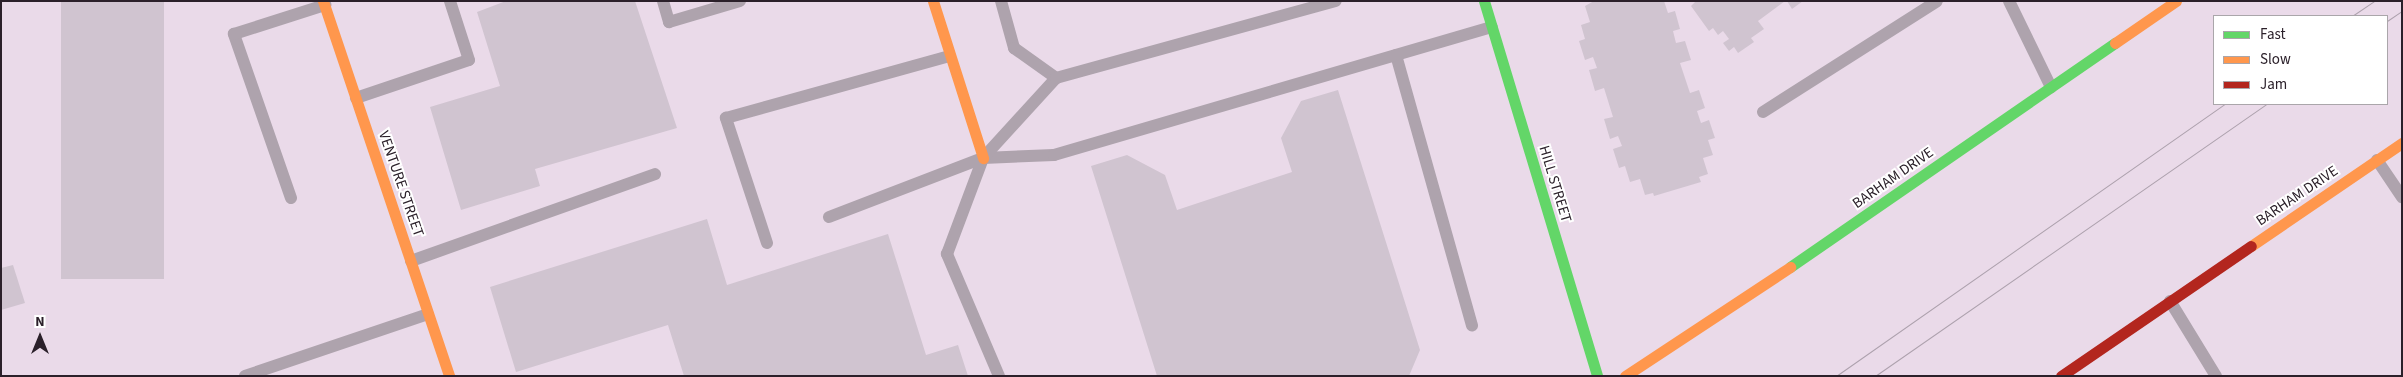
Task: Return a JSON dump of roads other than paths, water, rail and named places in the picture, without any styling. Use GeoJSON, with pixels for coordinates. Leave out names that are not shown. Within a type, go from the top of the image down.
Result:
{"type":"FeatureCollection","features":[{"type":"Feature","properties":{"kind":"street"},"geometry":{"type":"LineString","coordinates":[[933,1],[983,158]]}},
{"type":"Feature","properties":{"kind":"street","name":"HILL STREET"},"geometry":{"type":"LineString","coordinates":[[1484,1],[1597,376]]}},
{"type":"Feature","properties":{"kind":"street","name":"BARHAM DRIVE"},"geometry":{"type":"LineString","coordinates":[[1625,376],[1721,315],[2176,1]]}},
{"type":"Feature","properties":{"kind":"street","name":"VENTURE STREET"},"geometry":{"type":"LineString","coordinates":[[324,3],[449,376]]}},
{"type":"Feature","properties":{"kind":"street","name":"BARHAM DRIVE"},"geometry":{"type":"LineString","coordinates":[[2061,376],[2402,143]]}},
{"type":"Feature","properties":{"kind":"lane"},"geometry":{"type":"LineString","coordinates":[[356,98],[469,60],[450,1]]}},
{"type":"Feature","properties":{"kind":"lane"},"geometry":{"type":"LineString","coordinates":[[663,1],[669,22],[740,1]]}},
{"type":"Feature","properties":{"kind":"lane"},"geometry":{"type":"LineString","coordinates":[[1001,1],[1014,48],[1056,78]]}},
{"type":"Feature","properties":{"kind":"lane"},"geometry":{"type":"LineString","coordinates":[[999,376],[947,254],[983,158],[1056,78],[1336,1]]}},
{"type":"Feature","properties":{"kind":"lane"},"geometry":{"type":"LineString","coordinates":[[1763,112],[1937,1]]}},
{"type":"Feature","properties":{"kind":"lane"},"geometry":{"type":"LineString","coordinates":[[2009,1],[2051,88]]}},
{"type":"Feature","properties":{"kind":"lane"},"geometry":{"type":"LineString","coordinates":[[291,198],[234,34],[324,3]]}},
{"type":"Feature","properties":{"kind":"lane"},"geometry":{"type":"LineString","coordinates":[[829,217],[983,158],[1054,155],[1492,27]]}},
{"type":"Feature","properties":{"kind":"lane"},"geometry":{"type":"LineString","coordinates":[[1396,55],[1472,326]]}},
{"type":"Feature","properties":{"kind":"lane"},"geometry":{"type":"LineString","coordinates":[[766,243],[726,118],[950,56]]}},
{"type":"Feature","properties":{"kind":"lane"},"geometry":{"type":"LineString","coordinates":[[2377,160],[2402,196]]}},
{"type":"Feature","properties":{"kind":"lane"},"geometry":{"type":"LineString","coordinates":[[411,261],[655,174]]}},
{"type":"Feature","properties":{"kind":"lane"},"geometry":{"type":"LineString","coordinates":[[2170,301],[2216,376]]}},
{"type":"Feature","properties":{"kind":"lane"},"geometry":{"type":"LineString","coordinates":[[245,376],[428,314]]}},
{"type":"Feature","properties":{"kind":"tram line"},"geometry":{"type":"LineString","coordinates":[[2353,15],[2374,1]]}},
{"type":"Feature","properties":{"kind":"tram line"},"geometry":{"type":"LineString","coordinates":[[2388,20],[2402,11]]}},
{"type":"Feature","properties":{"kind":"tram line"},"geometry":{"type":"LineString","coordinates":[[1836,376],[2224,105]]}},
{"type":"Feature","properties":{"kind":"tram line"},"geometry":{"type":"LineString","coordinates":[[1875,376],[2265,105]]}}]}
